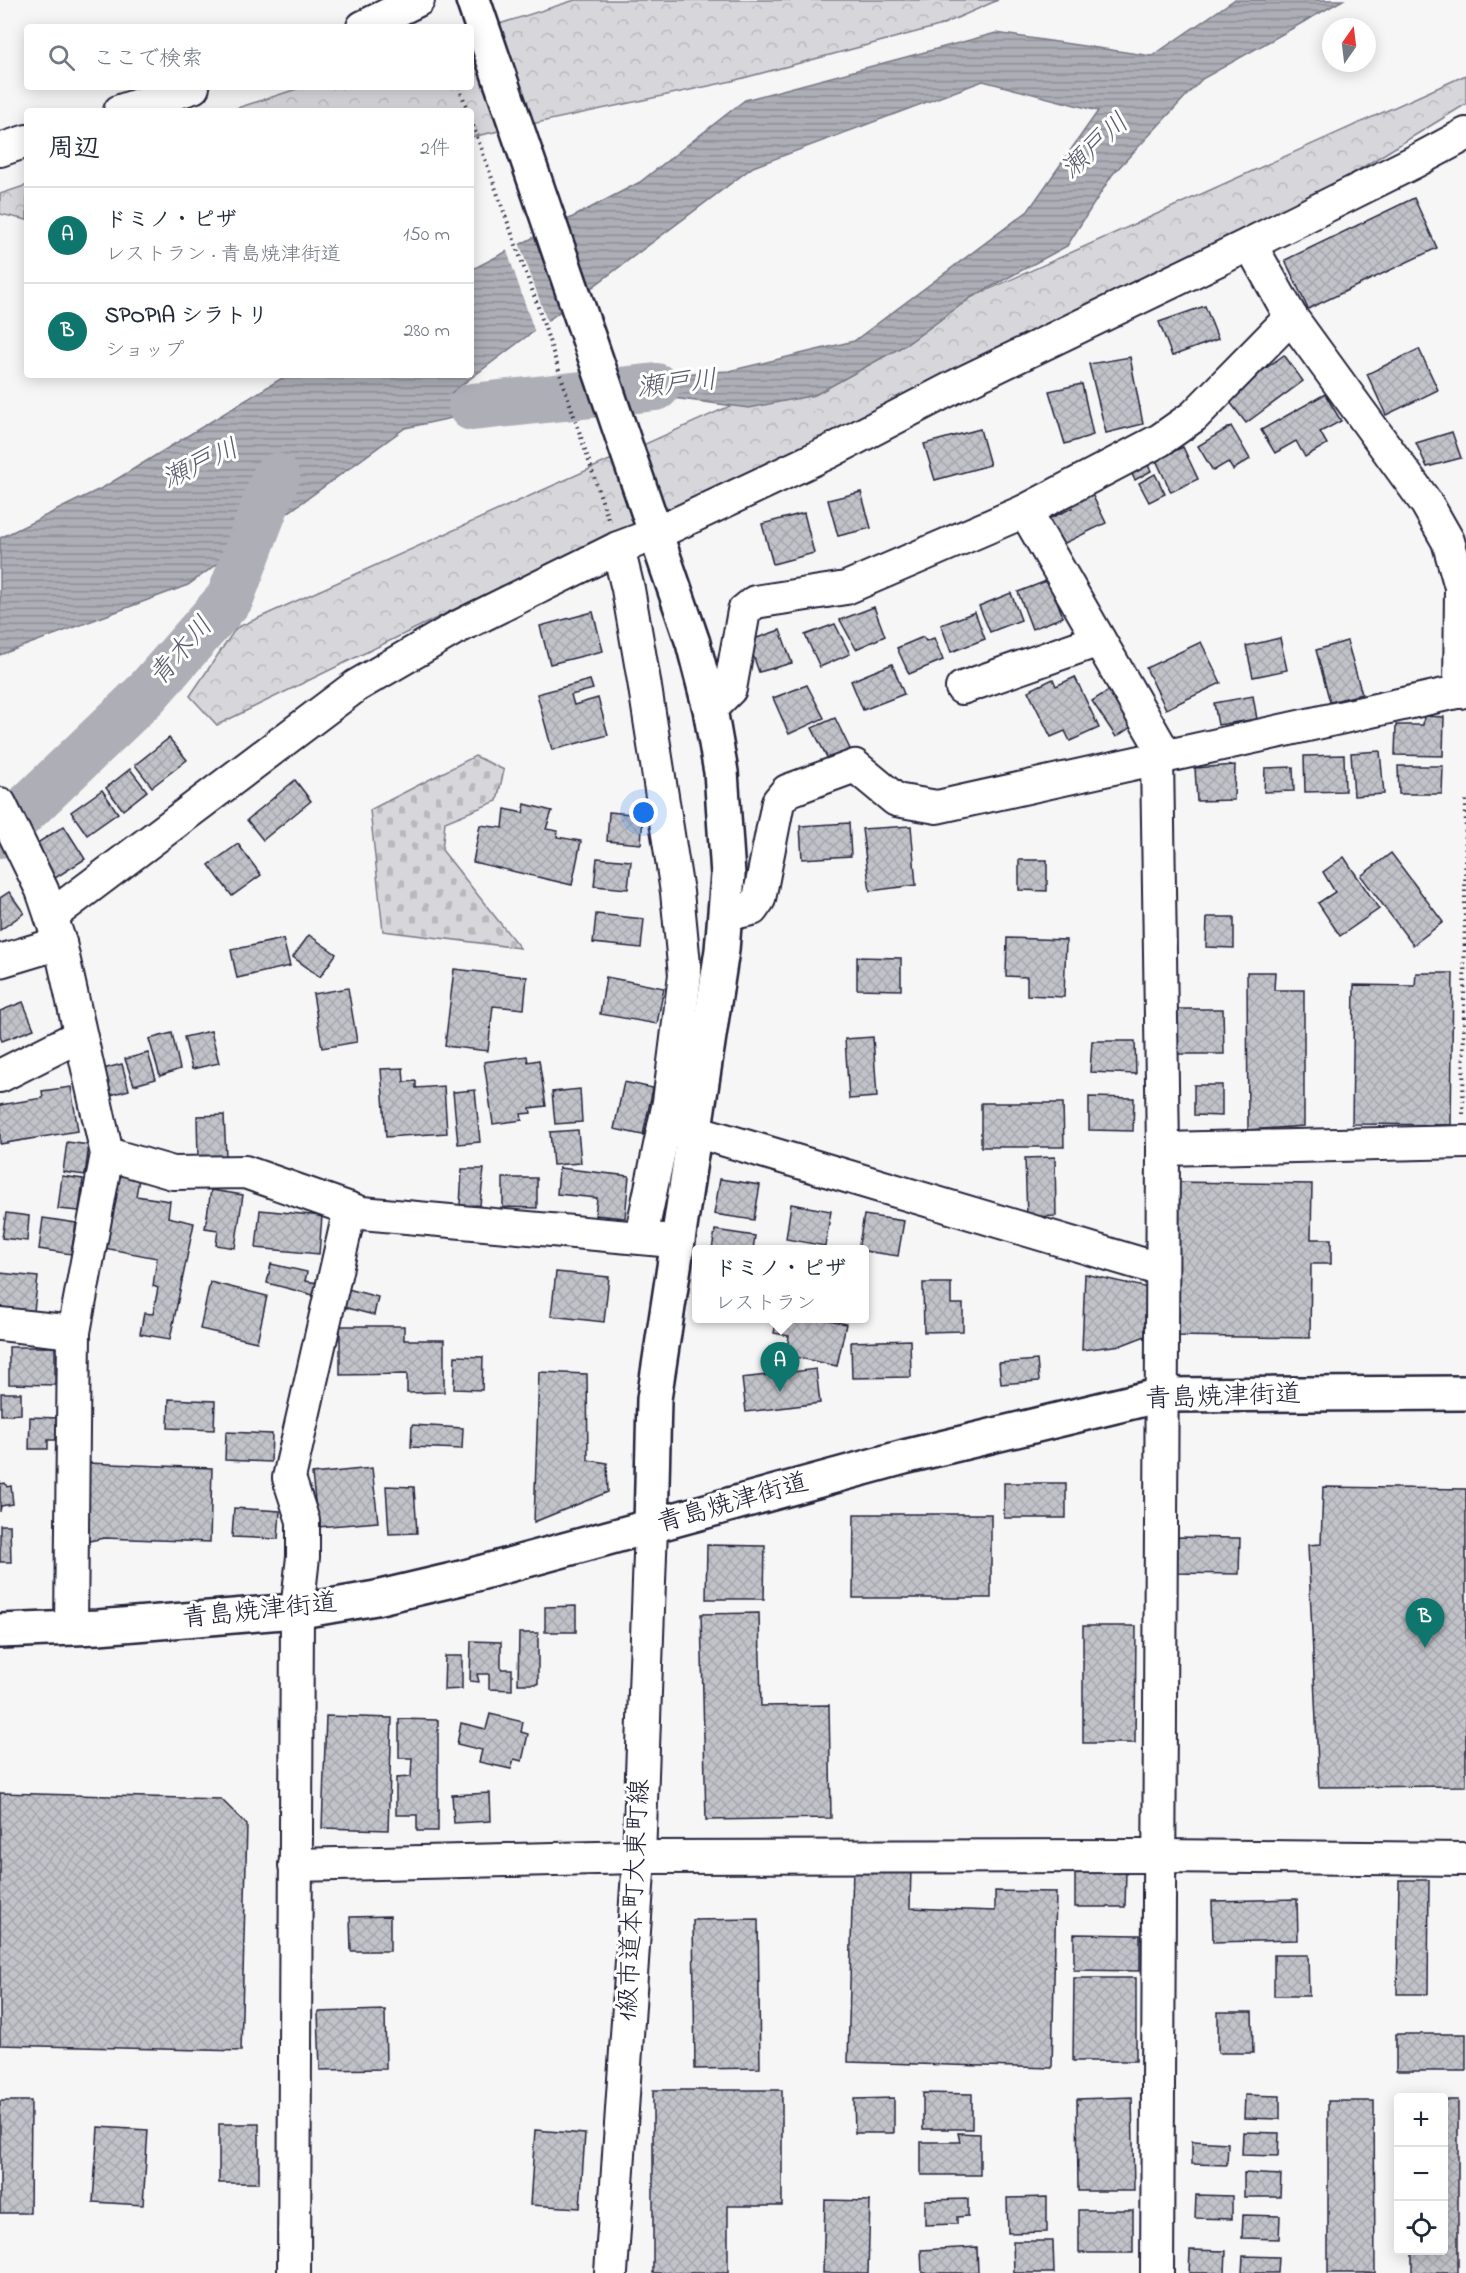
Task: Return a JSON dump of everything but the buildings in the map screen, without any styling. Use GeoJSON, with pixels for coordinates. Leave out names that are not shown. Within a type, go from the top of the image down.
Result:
{"type":"FeatureCollection","features":[{"type":"Feature","properties":{"kind":"main road"},"geometry":{"type":"LineString","coordinates":[[473,0],[693,643],[710,709],[720,772],[728,875],[722,950],[654,1399],[651,1527]]}},
{"type":"Feature","properties":{"kind":"main road","name":"青島焼津街道"},"geometry":{"type":"LineString","coordinates":[[0,1631],[297,1611],[376,1598],[651,1527],[903,1457],[1161,1395],[1466,1393]]}},
{"type":"Feature","properties":{"kind":"street"},"geometry":{"type":"LineString","coordinates":[[369,24],[418,0]]}},
{"type":"Feature","properties":{"kind":"street"},"geometry":{"type":"LineString","coordinates":[[129,108],[184,90]]}},
{"type":"Feature","properties":{"kind":"street"},"geometry":{"type":"LineString","coordinates":[[0,961],[56,930],[356,686],[454,629],[615,539],[653,528],[829,453],[956,386],[1250,244],[1466,134]]}},
{"type":"Feature","properties":{"kind":"street"},"geometry":{"type":"LineString","coordinates":[[0,150],[24,142]]}},
{"type":"Feature","properties":{"kind":"street"},"geometry":{"type":"LineString","coordinates":[[725,915],[752,909],[759,899],[778,802],[787,791],[855,766],[896,800],[937,807],[1463,691],[1460,555],[1448,541],[1427,504],[1291,317],[1250,244]]}},
{"type":"Feature","properties":{"kind":"street"},"geometry":{"type":"LineString","coordinates":[[710,709],[730,689],[744,611],[755,602],[846,588],[1025,511],[1160,441],[1194,416],[1291,317]]}},
{"type":"Feature","properties":{"kind":"street"},"geometry":{"type":"LineString","coordinates":[[1025,511],[1099,640],[1162,757],[1157,2273]]}},
{"type":"Feature","properties":{"kind":"street"},"geometry":{"type":"LineString","coordinates":[[615,539],[628,589],[644,681],[677,892],[684,975],[669,1102],[641,1237]]}},
{"type":"Feature","properties":{"kind":"street"},"geometry":{"type":"LineString","coordinates":[[962,688],[1099,640]]}},
{"type":"Feature","properties":{"kind":"street"},"geometry":{"type":"LineString","coordinates":[[0,804],[42,890],[56,930],[107,1154],[74,1332],[71,1628]]}},
{"type":"Feature","properties":{"kind":"street"},"geometry":{"type":"LineString","coordinates":[[0,1076],[79,1036]]}},
{"type":"Feature","properties":{"kind":"street"},"geometry":{"type":"LineString","coordinates":[[695,1131],[1161,1270]]}},
{"type":"Feature","properties":{"kind":"street"},"geometry":{"type":"LineString","coordinates":[[1162,1149],[1464,1142]]}},
{"type":"Feature","properties":{"kind":"street"},"geometry":{"type":"LineString","coordinates":[[107,1154],[173,1173],[245,1172],[362,1213],[679,1242]]}},
{"type":"Feature","properties":{"kind":"street"},"geometry":{"type":"LineString","coordinates":[[294,2273],[297,1611],[303,1557],[303,1521],[289,1478],[350,1209]]}},
{"type":"Feature","properties":{"kind":"street"},"geometry":{"type":"LineString","coordinates":[[0,1324],[74,1332]]}},
{"type":"Feature","properties":{"kind":"street","name":"1級市道本町大東町線"},"geometry":{"type":"LineString","coordinates":[[611,2273],[639,1857],[651,1527]]}},
{"type":"Feature","properties":{"kind":"street"},"geometry":{"type":"LineString","coordinates":[[295,1865],[639,1857],[1160,1856],[1466,1859]]}},
{"type":"Feature","properties":{"kind":"path"},"geometry":{"type":"LineString","coordinates":[[460,90],[467,108]]}},
{"type":"Feature","properties":{"kind":"path"},"geometry":{"type":"LineString","coordinates":[[474,128],[536,301],[615,539]]}},
{"type":"Feature","properties":{"kind":"path"},"geometry":{"type":"LineString","coordinates":[[1464,1142],[1466,800]]}},
{"type":"Feature","properties":{"kind":"green space"},"geometry":{"type":"Polygon","coordinates":[[[575,0],[998,0],[939,26],[732,81],[474,136],[474,108],[237,108],[294,90],[474,90],[474,32],[575,0]]]}},
{"type":"Feature","properties":{"kind":"green space"},"geometry":{"type":"Polygon","coordinates":[[[1466,75],[1466,104],[1275,221],[956,386],[531,572],[217,725],[190,696],[236,628],[1466,75]]]}},
{"type":"Feature","properties":{"kind":"green space"},"geometry":{"type":"Polygon","coordinates":[[[24,186],[24,219],[0,214],[0,194],[24,186]]]}},
{"type":"Feature","properties":{"kind":"green space"},"geometry":{"type":"Polygon","coordinates":[[[475,756],[504,770],[497,801],[445,822],[442,850],[520,948],[383,931],[370,810],[475,756]]]}},
{"type":"Feature","properties":{"kind":"water"},"geometry":{"type":"Polygon","coordinates":[[[1234,0],[1343,0],[1202,79],[1112,175],[1067,246],[972,297],[907,344],[815,395],[749,408],[620,391],[613,378],[729,371],[854,341],[1028,211],[1098,111],[983,81],[753,167],[474,376],[474,268],[640,182],[745,100],[996,33],[1152,56],[1234,0]]]}},
{"type":"Feature","properties":{"kind":"water"},"geometry":{"type":"Polygon","coordinates":[[[282,378],[471,378],[451,393],[529,382],[536,400],[405,428],[188,585],[0,655],[0,538],[104,487],[282,378]]]}},
{"type":"Feature","properties":{"kind":"pier"},"geometry":{"type":"Polygon","coordinates":[[[519,242],[548,324],[535,333],[506,248],[519,242]]]}},
{"type":"Feature","properties":{"kind":"waterway","name":"瀬戸川"},"geometry":{"type":"LineString","coordinates":[[472,407],[656,387]]}},
{"type":"Feature","properties":{"kind":"waterway","name":"青木川"},"geometry":{"type":"LineString","coordinates":[[0,834],[145,695],[230,598],[276,477]]}},
{"type":"Feature","properties":{"kind":"place","name":"ドミノ・ピザ"},"geometry":{"type":"Point","coordinates":[780,1392]}},
{"type":"Feature","properties":{"kind":"place","name":"SPOPIA シラトリ"},"geometry":{"type":"Point","coordinates":[1425,1648]}}]}
